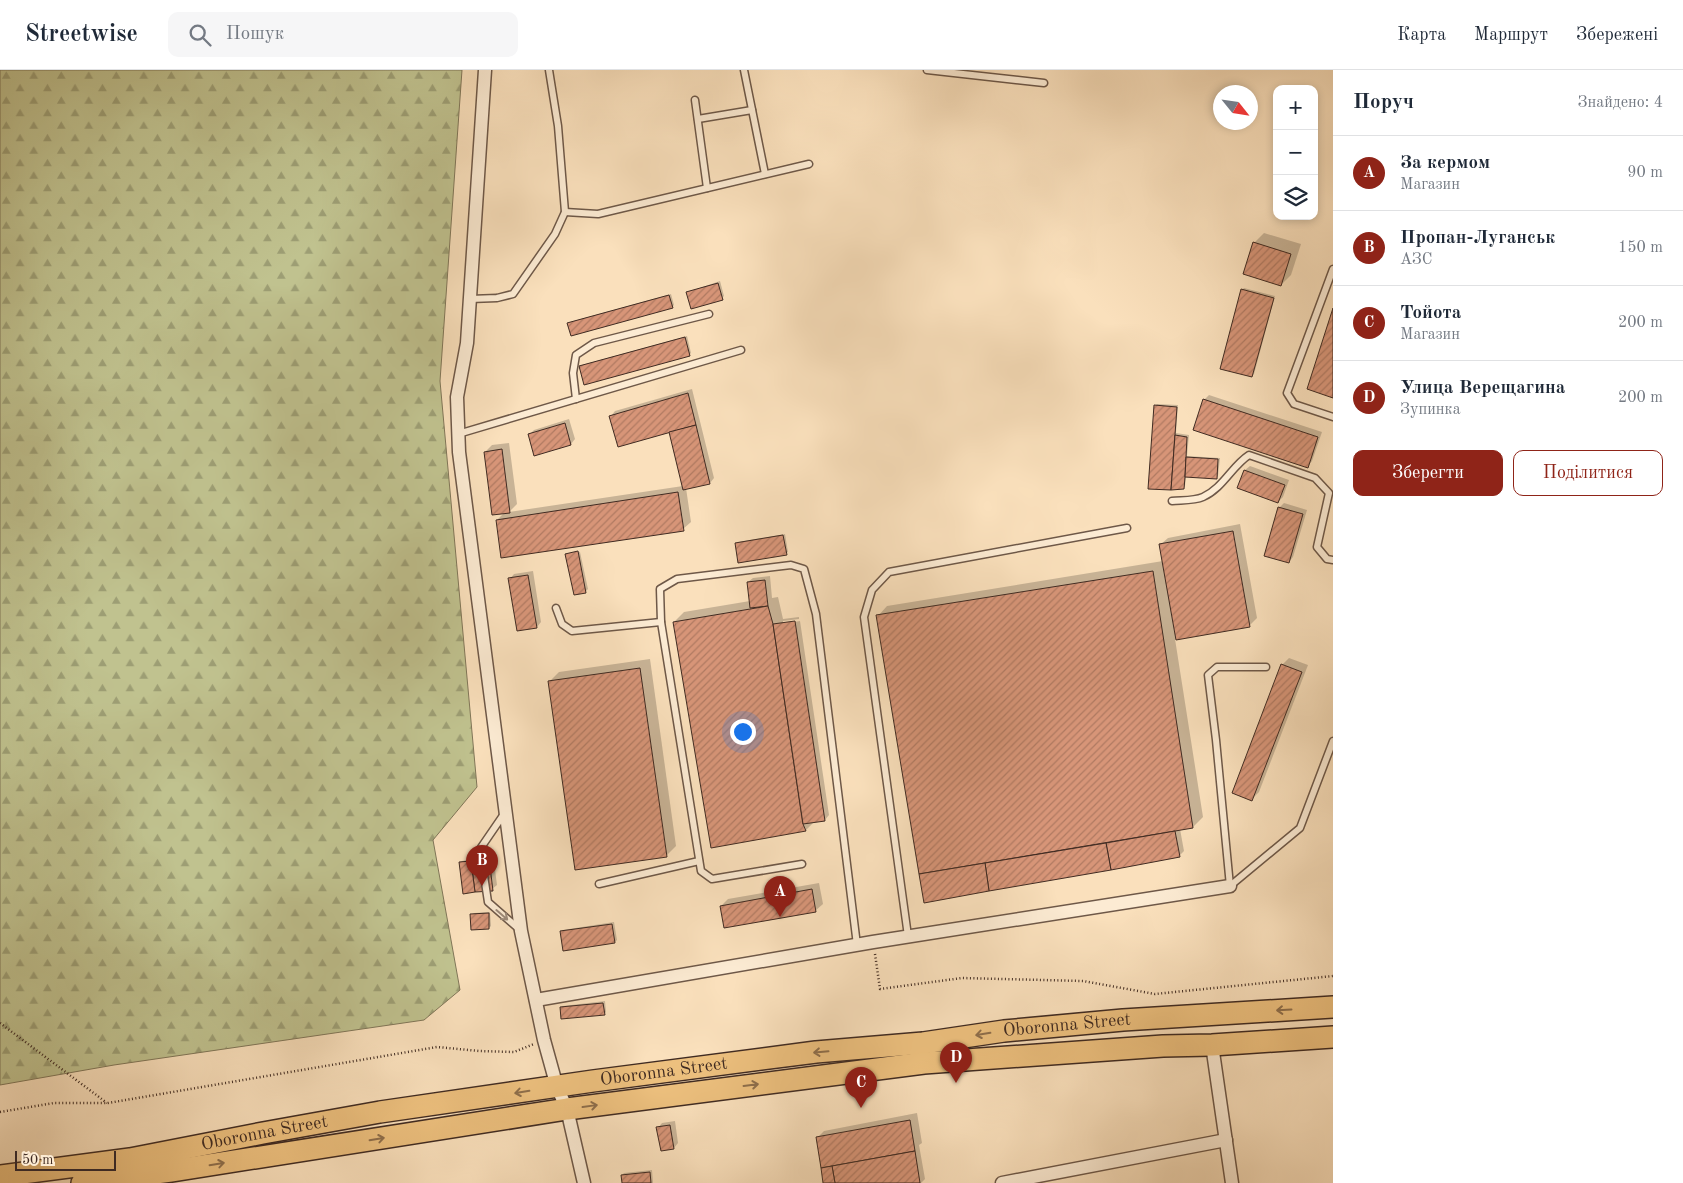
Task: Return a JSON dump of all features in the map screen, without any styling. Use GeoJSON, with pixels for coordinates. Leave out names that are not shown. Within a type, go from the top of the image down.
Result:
{"type":"FeatureCollection","features":[{"type":"Feature","properties":{"kind":"main road","name":"Oboronna Street"},"geometry":{"type":"LineString","coordinates":[[0,1176],[130,1159],[370,1114],[816,1052],[922,1043],[1004,1031],[1123,1020],[1333,1007]]}},
{"type":"Feature","properties":{"kind":"main road","name":"Oboronna Street"},"geometry":{"type":"LineString","coordinates":[[82,1183],[158,1175],[566,1109],[924,1063],[1163,1046],[1333,1038]]}},
{"type":"Feature","properties":{"kind":"street"},"geometry":{"type":"LineString","coordinates":[[485,70],[467,343],[457,397],[459,452],[521,931],[544,1040],[557,1087],[566,1109],[584,1183]]}},
{"type":"Feature","properties":{"kind":"street"},"geometry":{"type":"LineString","coordinates":[[536,1000],[857,944],[1230,886]]}},
{"type":"Feature","properties":{"kind":"street"},"geometry":{"type":"LineString","coordinates":[[1212,1045],[1232,1183]]}},
{"type":"Feature","properties":{"kind":"street"},"geometry":{"type":"LineString","coordinates":[[1002,1183],[1226,1140]]}},
{"type":"Feature","properties":{"kind":"lane"},"geometry":{"type":"LineString","coordinates":[[470,299],[497,298],[512,294],[556,234],[565,212],[558,126],[549,70]]}},
{"type":"Feature","properties":{"kind":"lane"},"geometry":{"type":"LineString","coordinates":[[744,70],[765,174]]}},
{"type":"Feature","properties":{"kind":"lane"},"geometry":{"type":"LineString","coordinates":[[927,70],[1044,83]]}},
{"type":"Feature","properties":{"kind":"lane"},"geometry":{"type":"LineString","coordinates":[[694,100],[707,188]]}},
{"type":"Feature","properties":{"kind":"lane"},"geometry":{"type":"LineString","coordinates":[[698,119],[752,110]]}},
{"type":"Feature","properties":{"kind":"lane"},"geometry":{"type":"LineString","coordinates":[[565,212],[598,214],[809,164]]}},
{"type":"Feature","properties":{"kind":"lane"},"geometry":{"type":"LineString","coordinates":[[1333,269],[1287,393],[1294,404],[1333,417]]}},
{"type":"Feature","properties":{"kind":"lane"},"geometry":{"type":"LineString","coordinates":[[576,399],[573,373],[576,356],[594,343],[709,314]]}},
{"type":"Feature","properties":{"kind":"lane"},"geometry":{"type":"LineString","coordinates":[[458,434],[741,350]]}},
{"type":"Feature","properties":{"kind":"lane"},"geometry":{"type":"LineString","coordinates":[[1172,501],[1203,497],[1224,482],[1242,460],[1249,455],[1315,478],[1329,493],[1318,547],[1327,559],[1333,560]]}},
{"type":"Feature","properties":{"kind":"lane"},"geometry":{"type":"LineString","coordinates":[[908,936],[864,617],[872,590],[889,572],[1127,528]]}},
{"type":"Feature","properties":{"kind":"lane"},"geometry":{"type":"LineString","coordinates":[[802,864],[712,879],[701,871],[661,622],[660,588],[678,579],[791,565],[804,569],[816,614],[857,944]]}},
{"type":"Feature","properties":{"kind":"lane"},"geometry":{"type":"LineString","coordinates":[[556,608],[562,624],[572,632],[661,622]]}},
{"type":"Feature","properties":{"kind":"lane"},"geometry":{"type":"LineString","coordinates":[[1230,886],[1208,675],[1217,667],[1266,667]]}},
{"type":"Feature","properties":{"kind":"lane"},"geometry":{"type":"LineString","coordinates":[[1230,886],[1300,828],[1333,741]]}},
{"type":"Feature","properties":{"kind":"lane"},"geometry":{"type":"LineString","coordinates":[[506,811],[480,849],[488,902],[521,931]]}},
{"type":"Feature","properties":{"kind":"lane"},"geometry":{"type":"LineString","coordinates":[[599,884],[699,861]]}},
{"type":"Feature","properties":{"kind":"path"},"geometry":{"type":"LineString","coordinates":[[872,942],[880,989],[971,978],[1083,981],[1155,994],[1333,976]]}},
{"type":"Feature","properties":{"kind":"path"},"geometry":{"type":"LineString","coordinates":[[0,1022],[108,1103]]}},
{"type":"Feature","properties":{"kind":"path"},"geometry":{"type":"LineString","coordinates":[[0,1112],[54,1103],[108,1103],[436,1047],[514,1052],[544,1040]]}},
{"type":"Feature","properties":{"kind":"green space"},"geometry":{"type":"Polygon","coordinates":[[[0,70],[462,70],[440,381],[477,787],[433,840],[460,990],[424,1020],[114,1065],[0,1085],[0,70]]]}},
{"type":"Feature","properties":{"kind":"building"},"geometry":{"type":"Polygon","coordinates":[[[1253,242],[1291,254],[1281,286],[1243,274],[1253,242]]]}},
{"type":"Feature","properties":{"kind":"building"},"geometry":{"type":"Polygon","coordinates":[[[718,283],[723,300],[691,309],[686,292],[718,283]]]}},
{"type":"Feature","properties":{"kind":"building"},"geometry":{"type":"Polygon","coordinates":[[[1241,289],[1274,298],[1252,377],[1220,369],[1241,289]]]}},
{"type":"Feature","properties":{"kind":"building"},"geometry":{"type":"Polygon","coordinates":[[[669,295],[673,308],[571,336],[567,323],[669,295]]]}},
{"type":"Feature","properties":{"kind":"building"},"geometry":{"type":"Polygon","coordinates":[[[1333,308],[1333,398],[1307,389],[1333,308]]]}},
{"type":"Feature","properties":{"kind":"building"},"geometry":{"type":"Polygon","coordinates":[[[685,337],[690,356],[584,385],[579,366],[685,337]]]}},
{"type":"Feature","properties":{"kind":"building"},"geometry":{"type":"Polygon","coordinates":[[[688,393],[696,425],[618,447],[609,416],[688,393]]]}},
{"type":"Feature","properties":{"kind":"building"},"geometry":{"type":"Polygon","coordinates":[[[1203,399],[1318,437],[1308,468],[1193,430],[1203,399]]]}},
{"type":"Feature","properties":{"kind":"building"},"geometry":{"type":"Polygon","coordinates":[[[1154,405],[1177,407],[1171,490],[1148,489],[1154,405]]]}},
{"type":"Feature","properties":{"kind":"building"},"geometry":{"type":"Polygon","coordinates":[[[565,423],[571,445],[534,456],[528,434],[565,423]]]}},
{"type":"Feature","properties":{"kind":"building"},"geometry":{"type":"Polygon","coordinates":[[[696,425],[710,484],[683,490],[669,432],[696,425]]]}},
{"type":"Feature","properties":{"kind":"building"},"geometry":{"type":"Polygon","coordinates":[[[1175,435],[1187,437],[1185,477],[1184,489],[1171,490],[1175,435]]]}},
{"type":"Feature","properties":{"kind":"building"},"geometry":{"type":"Polygon","coordinates":[[[502,449],[510,513],[492,515],[484,452],[502,449]]]}},
{"type":"Feature","properties":{"kind":"building"},"geometry":{"type":"Polygon","coordinates":[[[1186,457],[1218,459],[1217,479],[1185,477],[1186,457]]]}},
{"type":"Feature","properties":{"kind":"building"},"geometry":{"type":"Polygon","coordinates":[[[1244,470],[1285,485],[1278,503],[1237,488],[1244,470]]]}},
{"type":"Feature","properties":{"kind":"building"},"geometry":{"type":"Polygon","coordinates":[[[678,492],[684,531],[501,558],[496,520],[678,492]]]}},
{"type":"Feature","properties":{"kind":"building"},"geometry":{"type":"Polygon","coordinates":[[[1278,507],[1303,514],[1289,563],[1264,556],[1278,507]]]}},
{"type":"Feature","properties":{"kind":"building"},"geometry":{"type":"Polygon","coordinates":[[[1233,531],[1250,627],[1176,640],[1159,544],[1233,531]]]}},
{"type":"Feature","properties":{"kind":"building"},"geometry":{"type":"Polygon","coordinates":[[[783,535],[787,555],[738,563],[735,543],[783,535]]]}},
{"type":"Feature","properties":{"kind":"building"},"geometry":{"type":"Polygon","coordinates":[[[578,551],[586,593],[574,595],[565,554],[578,551]]]}},
{"type":"Feature","properties":{"kind":"building"},"geometry":{"type":"Polygon","coordinates":[[[1153,571],[1193,828],[919,874],[876,615],[1153,571]]]}},
{"type":"Feature","properties":{"kind":"building"},"geometry":{"type":"Polygon","coordinates":[[[528,575],[537,628],[517,631],[508,578],[528,575]]]}},
{"type":"Feature","properties":{"kind":"building"},"geometry":{"type":"Polygon","coordinates":[[[765,580],[768,606],[750,608],[747,582],[765,580]]]}},
{"type":"Feature","properties":{"kind":"building"},"geometry":{"type":"Polygon","coordinates":[[[768,606],[773,624],[803,824],[806,831],[711,848],[673,622],[768,606]]]}},
{"type":"Feature","properties":{"kind":"building"},"geometry":{"type":"Polygon","coordinates":[[[795,621],[825,821],[803,824],[773,624],[795,621]]]}},
{"type":"Feature","properties":{"kind":"building"},"geometry":{"type":"Polygon","coordinates":[[[1281,664],[1302,672],[1252,801],[1232,793],[1281,664]]]}},
{"type":"Feature","properties":{"kind":"building"},"geometry":{"type":"Polygon","coordinates":[[[640,668],[667,857],[575,870],[548,681],[640,668]]]}},
{"type":"Feature","properties":{"kind":"building"},"geometry":{"type":"Polygon","coordinates":[[[1175,831],[1180,857],[1111,870],[1106,843],[1175,831]]]}},
{"type":"Feature","properties":{"kind":"building"},"geometry":{"type":"Polygon","coordinates":[[[1106,843],[1111,870],[989,891],[985,863],[1106,843]]]}},
{"type":"Feature","properties":{"kind":"building"},"geometry":{"type":"Polygon","coordinates":[[[489,858],[493,891],[475,892],[471,861],[489,858]]]}},
{"type":"Feature","properties":{"kind":"building"},"geometry":{"type":"Polygon","coordinates":[[[471,861],[475,892],[463,894],[459,862],[471,861]]]}},
{"type":"Feature","properties":{"kind":"building"},"geometry":{"type":"Polygon","coordinates":[[[985,863],[989,891],[924,903],[919,874],[985,863]]]}},
{"type":"Feature","properties":{"kind":"building"},"geometry":{"type":"Polygon","coordinates":[[[812,889],[816,912],[724,928],[720,906],[812,889]]]}},
{"type":"Feature","properties":{"kind":"building"},"geometry":{"type":"Polygon","coordinates":[[[489,913],[489,929],[471,930],[470,914],[489,913]]]}},
{"type":"Feature","properties":{"kind":"building"},"geometry":{"type":"Polygon","coordinates":[[[612,924],[615,943],[563,951],[560,931],[612,924]]]}},
{"type":"Feature","properties":{"kind":"building"},"geometry":{"type":"Polygon","coordinates":[[[603,1003],[605,1015],[561,1019],[560,1007],[603,1003]]]}},
{"type":"Feature","properties":{"kind":"building"},"geometry":{"type":"Polygon","coordinates":[[[910,1120],[915,1151],[821,1168],[816,1137],[910,1120]]]}},
{"type":"Feature","properties":{"kind":"building"},"geometry":{"type":"Polygon","coordinates":[[[670,1125],[674,1149],[661,1151],[656,1127],[670,1125]]]}},
{"type":"Feature","properties":{"kind":"building"},"geometry":{"type":"Polygon","coordinates":[[[915,1151],[920,1183],[835,1183],[832,1166],[915,1151]]]}},
{"type":"Feature","properties":{"kind":"building"},"geometry":{"type":"Polygon","coordinates":[[[832,1166],[835,1183],[823,1183],[821,1168],[832,1166]]]}},
{"type":"Feature","properties":{"kind":"building"},"geometry":{"type":"Polygon","coordinates":[[[650,1172],[651,1183],[622,1183],[621,1175],[650,1172]]]}},
{"type":"Feature","properties":{"kind":"place","name":"Пропан-Луганськ"},"geometry":{"type":"Point","coordinates":[482,886]}},
{"type":"Feature","properties":{"kind":"place","name":"За кермом"},"geometry":{"type":"Point","coordinates":[780,917]}},
{"type":"Feature","properties":{"kind":"place","name":"Улица Верещагина"},"geometry":{"type":"Point","coordinates":[956,1083]}},
{"type":"Feature","properties":{"kind":"place","name":"Тойота"},"geometry":{"type":"Point","coordinates":[861,1108]}}]}
